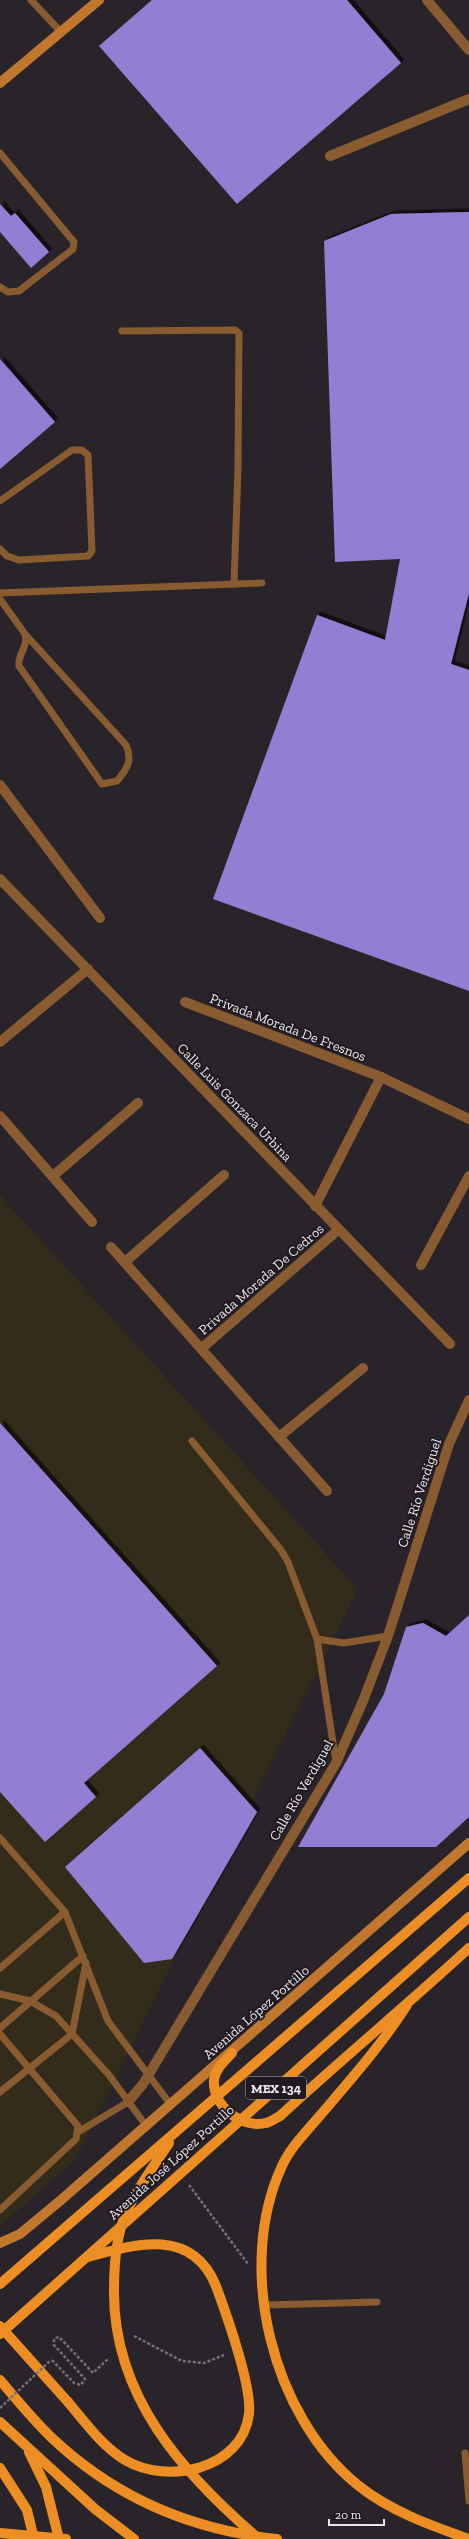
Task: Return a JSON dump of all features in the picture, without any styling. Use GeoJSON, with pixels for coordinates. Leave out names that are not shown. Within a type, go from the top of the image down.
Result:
{"type":"FeatureCollection","features":[{"type":"Feature","properties":{"kind":"main road","name":"Avenida José López Portillo"},"geometry":{"type":"LineString","coordinates":[[0,2284],[469,1878]]}},
{"type":"Feature","properties":{"kind":"main road","name":"Avenida José López Portillo"},"geometry":{"type":"LineString","coordinates":[[0,2334],[469,1917]]}},
{"type":"Feature","properties":{"kind":"main road"},"geometry":{"type":"LineString","coordinates":[[232,2052],[218,2068],[214,2080],[216,2094],[225,2109],[236,2119],[252,2124],[267,2123],[280,2116],[368,2037],[407,2005],[469,1948]]}},
{"type":"Feature","properties":{"kind":"main road"},"geometry":{"type":"LineString","coordinates":[[407,2005],[379,2048],[297,2142],[282,2165],[274,2186],[263,2237],[262,2282],[265,2305],[276,2358],[286,2388],[297,2411],[322,2450],[359,2486],[378,2498],[404,2513],[469,2538]]}},
{"type":"Feature","properties":{"kind":"main road"},"geometry":{"type":"LineString","coordinates":[[177,2132],[145,2179],[125,2214],[114,2270],[116,2332],[122,2360],[132,2385],[159,2432],[213,2498],[259,2539]]}},
{"type":"Feature","properties":{"kind":"main road"},"geometry":{"type":"LineString","coordinates":[[0,2326],[114,2453],[148,2471],[191,2470],[217,2460],[228,2453],[243,2436],[249,2413],[248,2390],[213,2277],[192,2254],[172,2245],[137,2244],[84,2258]]}},
{"type":"Feature","properties":{"kind":"main road"},"geometry":{"type":"LineString","coordinates":[[0,2380],[53,2438],[93,2473],[116,2488],[192,2523],[226,2532],[277,2539]]}},
{"type":"Feature","properties":{"kind":"main road"},"geometry":{"type":"LineString","coordinates":[[0,2422],[95,2509],[134,2539]]}},
{"type":"Feature","properties":{"kind":"main road"},"geometry":{"type":"LineString","coordinates":[[26,2447],[46,2487],[59,2539]]}},
{"type":"Feature","properties":{"kind":"main road"},"geometry":{"type":"LineString","coordinates":[[0,2468],[27,2510],[34,2539]]}},
{"type":"Feature","properties":{"kind":"main road"},"geometry":{"type":"LineString","coordinates":[[0,2533],[66,2539]]}},
{"type":"Feature","properties":{"kind":"street"},"geometry":{"type":"LineString","coordinates":[[0,83],[99,0]]}},
{"type":"Feature","properties":{"kind":"street"},"geometry":{"type":"LineString","coordinates":[[427,0],[469,50]]}},
{"type":"Feature","properties":{"kind":"street"},"geometry":{"type":"LineString","coordinates":[[330,156],[469,99]]}},
{"type":"Feature","properties":{"kind":"street"},"geometry":{"type":"LineString","coordinates":[[0,785],[100,918]]}},
{"type":"Feature","properties":{"kind":"street","name":"Calle Luis Gonzaca Urbina"},"geometry":{"type":"LineString","coordinates":[[0,879],[338,1230],[450,1344]]}},
{"type":"Feature","properties":{"kind":"street"},"geometry":{"type":"LineString","coordinates":[[0,1042],[88,969]]}},
{"type":"Feature","properties":{"kind":"street","name":"Privada Morada De Fresnos"},"geometry":{"type":"LineString","coordinates":[[185,1002],[381,1077],[469,1119]]}},
{"type":"Feature","properties":{"kind":"street"},"geometry":{"type":"LineString","coordinates":[[315,1206],[381,1077]]}},
{"type":"Feature","properties":{"kind":"street"},"geometry":{"type":"LineString","coordinates":[[53,1176],[138,1103]]}},
{"type":"Feature","properties":{"kind":"street"},"geometry":{"type":"LineString","coordinates":[[0,1116],[92,1222]]}},
{"type":"Feature","properties":{"kind":"street"},"geometry":{"type":"LineString","coordinates":[[125,1262],[224,1175]]}},
{"type":"Feature","properties":{"kind":"street"},"geometry":{"type":"LineString","coordinates":[[421,1265],[469,1176]]}},
{"type":"Feature","properties":{"kind":"street","name":"Privada Morada De Cedros"},"geometry":{"type":"LineString","coordinates":[[202,1348],[338,1230]]}},
{"type":"Feature","properties":{"kind":"street","name":"Privada Morada De Cedros"},"geometry":{"type":"LineString","coordinates":[[111,1247],[327,1491]]}},
{"type":"Feature","properties":{"kind":"street"},"geometry":{"type":"LineString","coordinates":[[279,1437],[363,1368]]}},
{"type":"Feature","properties":{"kind":"street","name":"Calle Río Verdiguel"},"geometry":{"type":"LineString","coordinates":[[128,2102],[143,2084],[147,2074],[336,1763],[363,1701],[388,1636],[449,1444],[469,1400]]}},
{"type":"Feature","properties":{"kind":"street","name":"Avenida López Portillo"},"geometry":{"type":"LineString","coordinates":[[0,2243],[20,2234],[61,2200],[232,2052],[469,1843]]}},
{"type":"Feature","properties":{"kind":"lane"},"geometry":{"type":"LineString","coordinates":[[31,0],[60,32]]}},
{"type":"Feature","properties":{"kind":"lane"},"geometry":{"type":"LineString","coordinates":[[0,153],[74,242],[73,250],[18,291],[8,292],[0,287]]}},
{"type":"Feature","properties":{"kind":"lane"},"geometry":{"type":"LineString","coordinates":[[122,331],[235,330],[239,333],[238,469],[234,584]]}},
{"type":"Feature","properties":{"kind":"lane"},"geometry":{"type":"LineString","coordinates":[[0,501],[72,450],[82,450],[88,455],[92,551],[88,556],[19,560],[7,556],[0,549]]}},
{"type":"Feature","properties":{"kind":"lane"},"geometry":{"type":"LineString","coordinates":[[0,593],[262,583]]}},
{"type":"Feature","properties":{"kind":"lane"},"geometry":{"type":"LineString","coordinates":[[0,599],[25,634],[126,745],[130,754],[130,763],[117,781],[102,784],[19,666],[18,661],[26,643],[25,634]]}},
{"type":"Feature","properties":{"kind":"lane"},"geometry":{"type":"LineString","coordinates":[[192,1441],[281,1550],[288,1562],[318,1639],[336,1763]]}},
{"type":"Feature","properties":{"kind":"lane"},"geometry":{"type":"LineString","coordinates":[[318,1639],[344,1642],[388,1636]]}},
{"type":"Feature","properties":{"kind":"lane"},"geometry":{"type":"LineString","coordinates":[[0,1838],[65,1912],[108,2021],[171,2105]]}},
{"type":"Feature","properties":{"kind":"lane"},"geometry":{"type":"LineString","coordinates":[[0,1968],[65,1912]]}},
{"type":"Feature","properties":{"kind":"lane"},"geometry":{"type":"LineString","coordinates":[[0,2028],[83,1956]]}},
{"type":"Feature","properties":{"kind":"lane"},"geometry":{"type":"LineString","coordinates":[[3,2090],[72,2034],[86,1963]]}},
{"type":"Feature","properties":{"kind":"lane"},"geometry":{"type":"LineString","coordinates":[[0,1994],[30,2001],[56,2016],[109,2075],[146,2127]]}},
{"type":"Feature","properties":{"kind":"lane"},"geometry":{"type":"LineString","coordinates":[[0,2034],[27,2069],[78,2126],[76,2139],[0,2210]]}},
{"type":"Feature","properties":{"kind":"lane"},"geometry":{"type":"LineString","coordinates":[[78,2132],[128,2102]]}},
{"type":"Feature","properties":{"kind":"lane"},"geometry":{"type":"LineString","coordinates":[[265,2305],[377,2302]]}},
{"type":"Feature","properties":{"kind":"lane"},"geometry":{"type":"LineString","coordinates":[[465,2453],[469,2501]]}},
{"type":"Feature","properties":{"kind":"path"},"geometry":{"type":"LineString","coordinates":[[188,2183],[262,2282]]}},
{"type":"Feature","properties":{"kind":"path"},"geometry":{"type":"LineString","coordinates":[[0,2408],[51,2360]]}},
{"type":"Feature","properties":{"kind":"shaded area"},"geometry":{"type":"Polygon","coordinates":[[[0,1195],[358,1589],[75,2160],[0,2226],[0,1195]]]}},
{"type":"Feature","properties":{"kind":"building"},"geometry":{"type":"Polygon","coordinates":[[[152,0],[347,0],[401,63],[237,204],[99,46],[152,0]]]}},
{"type":"Feature","properties":{"kind":"building"},"geometry":{"type":"Polygon","coordinates":[[[0,204],[11,216],[15,213],[49,252],[31,268],[0,232],[0,204]]]}},
{"type":"Feature","properties":{"kind":"building"},"geometry":{"type":"Polygon","coordinates":[[[469,212],[469,593],[451,664],[469,670],[469,991],[213,899],[317,615],[385,640],[400,559],[335,562],[324,241],[391,214],[469,212]]]}},
{"type":"Feature","properties":{"kind":"building"},"geometry":{"type":"Polygon","coordinates":[[[0,359],[55,422],[0,469],[0,359]]]}},
{"type":"Feature","properties":{"kind":"building"},"geometry":{"type":"Polygon","coordinates":[[[0,1423],[217,1666],[84,1783],[96,1797],[45,1842],[0,1792],[0,1423]]]}},
{"type":"Feature","properties":{"kind":"building"},"geometry":{"type":"Polygon","coordinates":[[[469,1615],[469,1817],[436,1847],[298,1847],[384,1694],[406,1627],[423,1623],[446,1636],[469,1615]]]}},
{"type":"Feature","properties":{"kind":"building"},"geometry":{"type":"Polygon","coordinates":[[[200,1748],[257,1812],[172,1959],[144,1963],[65,1867],[200,1748]]]}}]}
